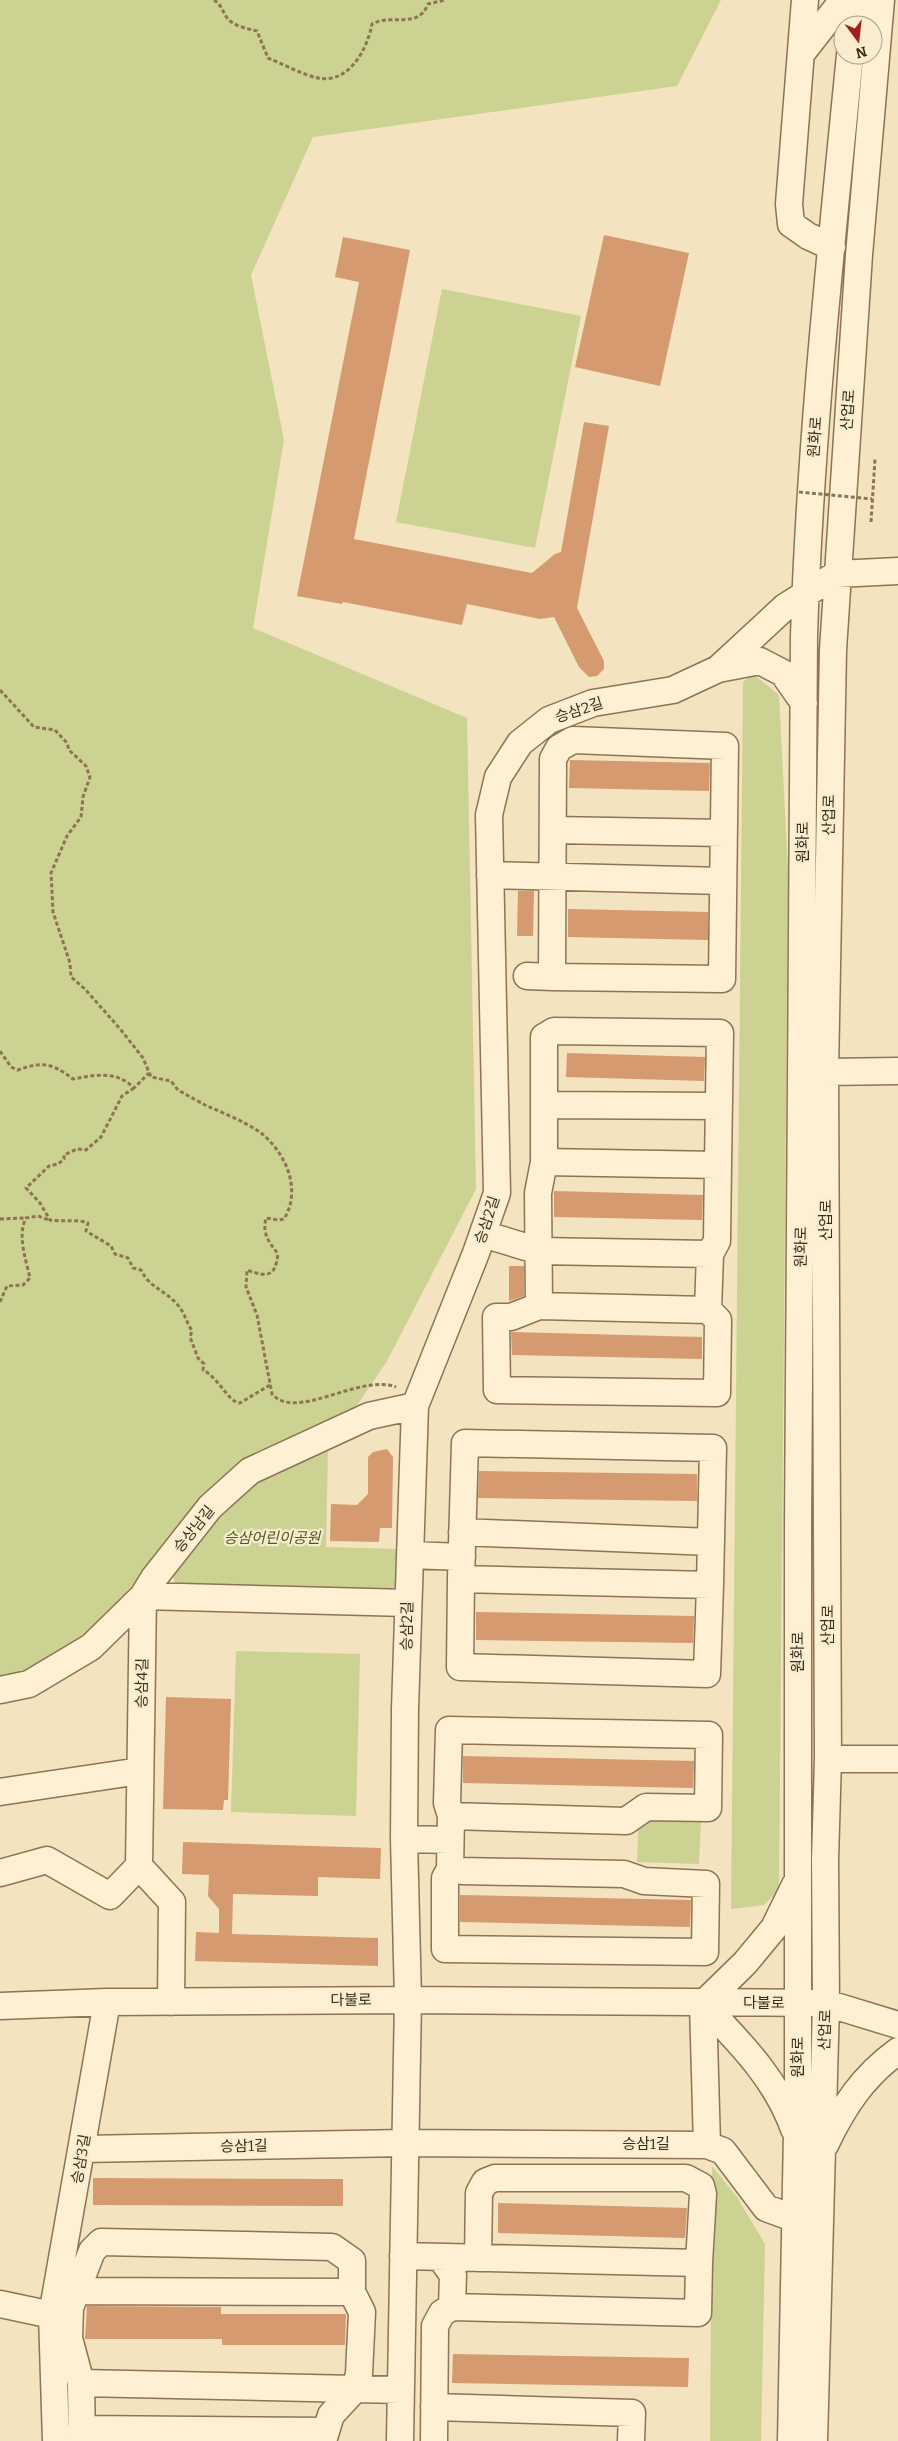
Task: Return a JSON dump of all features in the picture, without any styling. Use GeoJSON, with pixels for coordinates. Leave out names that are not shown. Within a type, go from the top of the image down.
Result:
{"type":"FeatureCollection","features":[{"type":"Feature","properties":{"kind":"street"},"geometry":{"type":"LineString","coordinates":[[805,0],[789,204],[791,224],[808,236],[832,247]]}},
{"type":"Feature","properties":{"kind":"street"},"geometry":{"type":"LineString","coordinates":[[801,54],[843,0]]}},
{"type":"Feature","properties":{"kind":"street"},"geometry":{"type":"LineString","coordinates":[[854,15],[856,0]]}},
{"type":"Feature","properties":{"kind":"street","name":"산업로"},"geometry":{"type":"LineString","coordinates":[[814,2441],[826,2003],[825,1860],[828,1759],[825,1072],[830,774],[837,574],[859,264],[881,0]]}},
{"type":"Feature","properties":{"kind":"street","name":"원화로"},"geometry":{"type":"LineString","coordinates":[[791,2441],[799,2003],[798,1528],[806,594],[818,390],[849,65]]}},
{"type":"Feature","properties":{"kind":"street"},"geometry":{"type":"LineString","coordinates":[[837,574],[898,571]]}},
{"type":"Feature","properties":{"kind":"street","name":"승삼2길"},"geometry":{"type":"LineString","coordinates":[[408,2000],[404,1839],[408,1603],[417,1399],[483,1234],[497,1193],[489,815],[498,777],[520,743],[549,720],[593,702],[672,690],[718,669],[785,607],[837,574]]}},
{"type":"Feature","properties":{"kind":"street"},"geometry":{"type":"LineString","coordinates":[[718,669],[760,661],[782,673],[804,703]]}},
{"type":"Feature","properties":{"kind":"street"},"geometry":{"type":"LineString","coordinates":[[573,740],[725,746],[722,979],[540,977],[552,877],[552,830],[553,759],[559,748],[573,740]]}},
{"type":"Feature","properties":{"kind":"street"},"geometry":{"type":"LineString","coordinates":[[552,830],[724,833]]}},
{"type":"Feature","properties":{"kind":"street"},"geometry":{"type":"LineString","coordinates":[[490,875],[723,881]]}},
{"type":"Feature","properties":{"kind":"street"},"geometry":{"type":"LineString","coordinates":[[539,1306],[538,1194],[544,1162],[544,1037],[554,1031],[720,1032],[717,1241],[710,1254],[708,1310]]}},
{"type":"Feature","properties":{"kind":"street"},"geometry":{"type":"LineString","coordinates":[[825,1072],[898,1071]]}},
{"type":"Feature","properties":{"kind":"street"},"geometry":{"type":"LineString","coordinates":[[544,1105],[719,1106]]}},
{"type":"Feature","properties":{"kind":"street"},"geometry":{"type":"LineString","coordinates":[[544,1162],[718,1165]]}},
{"type":"Feature","properties":{"kind":"street"},"geometry":{"type":"LineString","coordinates":[[483,1234],[539,1251],[710,1254]]}},
{"type":"Feature","properties":{"kind":"street"},"geometry":{"type":"LineString","coordinates":[[539,1306],[708,1310],[718,1320],[717,1393],[497,1390],[496,1317],[511,1317],[539,1306]]}},
{"type":"Feature","properties":{"kind":"street","name":"승상남길"},"geometry":{"type":"LineString","coordinates":[[0,1690],[29,1684],[90,1647],[143,1596],[154,1578],[210,1507],[250,1471],[369,1416],[417,1399]]}},
{"type":"Feature","properties":{"kind":"street"},"geometry":{"type":"LineString","coordinates":[[465,1443],[713,1448],[711,1542],[708,1674],[460,1667],[465,1443]]}},
{"type":"Feature","properties":{"kind":"street"},"geometry":{"type":"LineString","coordinates":[[410,1555],[462,1556],[711,1542]]}},
{"type":"Feature","properties":{"kind":"street"},"geometry":{"type":"LineString","coordinates":[[462,1556],[710,1585]]}},
{"type":"Feature","properties":{"kind":"street"},"geometry":{"type":"LineString","coordinates":[[143,1596],[408,1603]]}},
{"type":"Feature","properties":{"kind":"street","name":"승삼4길"},"geometry":{"type":"LineString","coordinates":[[139,1866],[143,1596]]}},
{"type":"Feature","properties":{"kind":"street"},"geometry":{"type":"LineString","coordinates":[[404,1839],[450,1828],[626,1821],[646,1806],[708,1808],[708,1735],[449,1730],[447,1803],[450,1828],[450,1869],[445,1878],[445,1949],[705,1952],[706,1884],[644,1881],[624,1874],[462,1871],[450,1869]]}},
{"type":"Feature","properties":{"kind":"street"},"geometry":{"type":"LineString","coordinates":[[828,1759],[898,1759]]}},
{"type":"Feature","properties":{"kind":"street"},"geometry":{"type":"LineString","coordinates":[[0,1792],[140,1771]]}},
{"type":"Feature","properties":{"kind":"street"},"geometry":{"type":"LineString","coordinates":[[0,1873],[47,1860],[110,1896],[139,1866],[172,1902],[171,2002]]}},
{"type":"Feature","properties":{"kind":"street"},"geometry":{"type":"LineString","coordinates":[[796,2219],[766,2208],[723,2151],[708,2145],[703,2004],[745,1963],[774,1928],[798,1878]]}},
{"type":"Feature","properties":{"kind":"street"},"geometry":{"type":"LineString","coordinates":[[400,2441],[408,2000]]}},
{"type":"Feature","properties":{"kind":"street","name":"다불로"},"geometry":{"type":"LineString","coordinates":[[0,2006],[107,2002],[408,2000],[703,2004],[826,2003],[898,2025]]}},
{"type":"Feature","properties":{"kind":"street","name":"승삼3길"},"geometry":{"type":"LineString","coordinates":[[56,2441],[52,2315],[83,2149],[107,2002]]}},
{"type":"Feature","properties":{"kind":"street"},"geometry":{"type":"LineString","coordinates":[[703,2004],[769,2078],[786,2107],[797,2139]]}},
{"type":"Feature","properties":{"kind":"street"},"geometry":{"type":"LineString","coordinates":[[821,2153],[840,2113],[860,2084],[878,2065],[898,2050]]}},
{"type":"Feature","properties":{"kind":"street","name":"승삼1길"},"geometry":{"type":"LineString","coordinates":[[83,2149],[405,2143],[708,2145]]}},
{"type":"Feature","properties":{"kind":"street"},"geometry":{"type":"LineString","coordinates":[[452,2299],[698,2313],[703,2194],[701,2186],[686,2178],[495,2178],[485,2182],[479,2193],[478,2258]]}},
{"type":"Feature","properties":{"kind":"street"},"geometry":{"type":"LineString","coordinates":[[101,2242],[332,2247],[352,2262],[352,2292],[362,2312],[359,2374],[355,2389],[331,2415],[325,2436],[82,2435],[80,2383],[69,2338],[70,2308],[92,2251],[101,2242]]}},
{"type":"Feature","properties":{"kind":"street"},"geometry":{"type":"LineString","coordinates":[[403,2256],[699,2263]]}},
{"type":"Feature","properties":{"kind":"street"},"geometry":{"type":"LineString","coordinates":[[434,2441],[435,2326],[452,2299],[453,2275],[440,2257]]}},
{"type":"Feature","properties":{"kind":"street"},"geometry":{"type":"LineString","coordinates":[[76,2291],[352,2292]]}},
{"type":"Feature","properties":{"kind":"street"},"geometry":{"type":"LineString","coordinates":[[452,2299],[535,2294]]}},
{"type":"Feature","properties":{"kind":"street"},"geometry":{"type":"LineString","coordinates":[[0,2304],[52,2315]]}},
{"type":"Feature","properties":{"kind":"street"},"geometry":{"type":"LineString","coordinates":[[80,2383],[401,2390]]}},
{"type":"Feature","properties":{"kind":"street"},"geometry":{"type":"LineString","coordinates":[[434,2406],[632,2413],[631,2441]]}},
{"type":"Feature","properties":{"kind":"path"},"geometry":{"type":"LineString","coordinates":[[214,0],[222,5],[228,19],[243,28],[257,31],[268,58],[311,76],[330,79],[348,70],[362,54],[369,40],[372,24],[379,20],[412,20],[425,12],[428,4],[445,0]]}},
{"type":"Feature","properties":{"kind":"path"},"geometry":{"type":"LineString","coordinates":[[870,522],[875,459]]}},
{"type":"Feature","properties":{"kind":"path"},"geometry":{"type":"LineString","coordinates":[[799,492],[872,499]]}},
{"type":"Feature","properties":{"kind":"path"},"geometry":{"type":"LineString","coordinates":[[0,690],[34,727],[55,730],[88,770],[90,777],[83,797],[81,817],[61,847],[51,873],[53,912],[70,963],[71,977],[85,989],[121,1030],[143,1058],[151,1077],[171,1081],[178,1090],[261,1134],[280,1156],[290,1174],[292,1182],[290,1209],[284,1218],[278,1220],[266,1218],[264,1225],[265,1236],[278,1254],[276,1268],[272,1273],[262,1275],[247,1270],[245,1279],[257,1315],[270,1385],[277,1399],[284,1403],[298,1404],[346,1390],[387,1384],[417,1399]]}},
{"type":"Feature","properties":{"kind":"path"},"geometry":{"type":"LineString","coordinates":[[0,1051],[11,1067],[18,1070],[36,1063],[52,1065],[73,1079],[95,1073],[126,1080],[134,1088]]}},
{"type":"Feature","properties":{"kind":"path"},"geometry":{"type":"LineString","coordinates":[[50,1220],[40,1203],[26,1188],[49,1166],[58,1164],[64,1159],[64,1156],[77,1149],[86,1150],[101,1137],[116,1104],[122,1096],[149,1074]]}},
{"type":"Feature","properties":{"kind":"path"},"geometry":{"type":"LineString","coordinates":[[0,1219],[38,1216],[50,1220],[68,1222],[80,1220],[88,1223],[86,1231],[105,1240],[112,1246],[116,1254],[128,1258],[133,1268],[141,1270],[147,1282],[176,1302],[188,1320],[192,1331],[190,1337],[198,1358],[204,1364],[203,1370],[218,1380],[230,1400],[240,1403],[270,1385]]}},
{"type":"Feature","properties":{"kind":"path"},"geometry":{"type":"LineString","coordinates":[[0,1302],[7,1286],[23,1285],[30,1278],[22,1239],[23,1224],[26,1218]]}},
{"type":"Feature","properties":{"kind":"green space"},"geometry":{"type":"Polygon","coordinates":[[[0,0],[721,0],[677,86],[313,137],[251,275],[284,440],[253,628],[467,718],[476,1189],[387,1361],[352,1413],[243,1466],[88,1645],[37,1673],[0,1681],[0,0]]]}},
{"type":"Feature","properties":{"kind":"green space"},"geometry":{"type":"Polygon","coordinates":[[[442,289],[581,316],[535,548],[396,522],[442,289]]]}},
{"type":"Feature","properties":{"kind":"green space"},"geometry":{"type":"Polygon","coordinates":[[[753,674],[779,695],[788,872],[779,1890],[764,1905],[731,1909],[743,682],[753,674]]]}},
{"type":"Feature","properties":{"kind":"green space","name":"승삼어린이공원"},"geometry":{"type":"Polygon","coordinates":[[[328,1447],[326,1547],[397,1549],[395,1585],[390,1594],[178,1590],[169,1568],[217,1511],[264,1475],[328,1447]]]}},
{"type":"Feature","properties":{"kind":"green space"},"geometry":{"type":"Polygon","coordinates":[[[236,1651],[360,1654],[356,1816],[231,1812],[236,1651]]]}},
{"type":"Feature","properties":{"kind":"green space"},"geometry":{"type":"Polygon","coordinates":[[[639,1817],[701,1820],[699,1864],[637,1862],[639,1817]]]}},
{"type":"Feature","properties":{"kind":"green space"},"geometry":{"type":"Polygon","coordinates":[[[712,2166],[737,2197],[765,2244],[761,2441],[710,2441],[712,2166]]]}},
{"type":"Feature","properties":{"kind":"building"},"geometry":{"type":"Polygon","coordinates":[[[604,235],[689,253],[660,386],[575,367],[604,235]]]}},
{"type":"Feature","properties":{"kind":"building"},"geometry":{"type":"Polygon","coordinates":[[[343,237],[410,250],[354,539],[532,573],[555,554],[561,552],[584,422],[609,426],[577,608],[604,661],[604,669],[597,676],[589,677],[579,667],[554,617],[540,619],[467,604],[462,625],[343,602],[342,604],[297,596],[359,282],[335,277],[343,237]]]}},
{"type":"Feature","properties":{"kind":"building"},"geometry":{"type":"Polygon","coordinates":[[[570,760],[710,763],[709,791],[569,788],[570,760]]]}},
{"type":"Feature","properties":{"kind":"building"},"geometry":{"type":"Polygon","coordinates":[[[518,891],[534,891],[533,936],[517,936],[518,891]]]}},
{"type":"Feature","properties":{"kind":"building"},"geometry":{"type":"Polygon","coordinates":[[[568,909],[708,912],[708,940],[568,937],[568,909]]]}},
{"type":"Feature","properties":{"kind":"building"},"geometry":{"type":"Polygon","coordinates":[[[567,1053],[705,1057],[704,1081],[566,1077],[567,1053]]]}},
{"type":"Feature","properties":{"kind":"building"},"geometry":{"type":"Polygon","coordinates":[[[554,1191],[703,1195],[702,1220],[554,1217],[554,1191]]]}},
{"type":"Feature","properties":{"kind":"building"},"geometry":{"type":"Polygon","coordinates":[[[509,1266],[524,1266],[524,1296],[509,1301],[509,1266]]]}},
{"type":"Feature","properties":{"kind":"building"},"geometry":{"type":"Polygon","coordinates":[[[511,1332],[702,1337],[702,1359],[512,1355],[511,1332]]]}},
{"type":"Feature","properties":{"kind":"building"},"geometry":{"type":"Polygon","coordinates":[[[387,1449],[393,1457],[392,1528],[380,1528],[379,1542],[330,1541],[331,1504],[357,1505],[368,1494],[368,1457],[373,1452],[387,1449]]]}},
{"type":"Feature","properties":{"kind":"building"},"geometry":{"type":"Polygon","coordinates":[[[479,1471],[697,1474],[697,1501],[478,1498],[479,1471]]]}},
{"type":"Feature","properties":{"kind":"building"},"geometry":{"type":"Polygon","coordinates":[[[476,1612],[694,1616],[693,1643],[476,1640],[476,1612]]]}},
{"type":"Feature","properties":{"kind":"building"},"geometry":{"type":"Polygon","coordinates":[[[166,1697],[231,1699],[228,1800],[224,1800],[223,1810],[163,1809],[166,1697]]]}},
{"type":"Feature","properties":{"kind":"building"},"geometry":{"type":"Polygon","coordinates":[[[463,1756],[694,1761],[693,1788],[463,1783],[463,1756]]]}},
{"type":"Feature","properties":{"kind":"building"},"geometry":{"type":"Polygon","coordinates":[[[183,1842],[381,1848],[380,1879],[318,1877],[318,1896],[233,1894],[232,1934],[378,1938],[378,1966],[195,1961],[196,1932],[219,1933],[219,1909],[208,1896],[209,1875],[182,1874],[183,1842]]]}},
{"type":"Feature","properties":{"kind":"building"},"geometry":{"type":"Polygon","coordinates":[[[460,1895],[691,1900],[690,1927],[460,1922],[460,1895]]]}},
{"type":"Feature","properties":{"kind":"building"},"geometry":{"type":"Polygon","coordinates":[[[93,2178],[343,2179],[343,2206],[93,2205],[93,2178]]]}},
{"type":"Feature","properties":{"kind":"building"},"geometry":{"type":"Polygon","coordinates":[[[498,2203],[687,2208],[685,2238],[498,2233],[498,2203]]]}},
{"type":"Feature","properties":{"kind":"building"},"geometry":{"type":"Polygon","coordinates":[[[87,2306],[221,2307],[221,2314],[346,2314],[345,2345],[222,2345],[222,2339],[85,2339],[87,2306]]]}},
{"type":"Feature","properties":{"kind":"building"},"geometry":{"type":"Polygon","coordinates":[[[453,2354],[689,2358],[688,2387],[452,2383],[453,2354]]]}}]}
